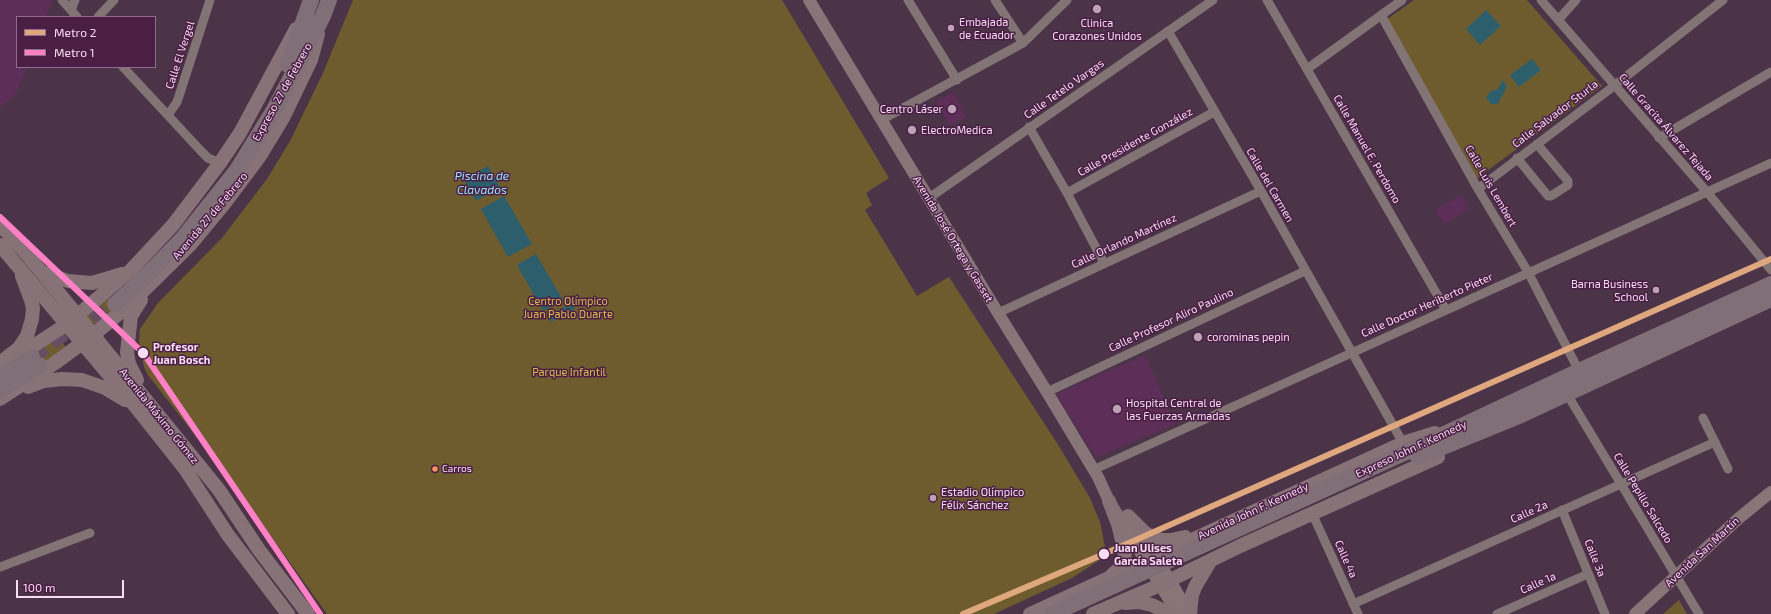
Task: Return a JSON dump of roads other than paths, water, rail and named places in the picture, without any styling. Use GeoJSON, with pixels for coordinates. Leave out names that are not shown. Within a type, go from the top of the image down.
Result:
{"type":"FeatureCollection","features":[{"type":"Feature","properties":{"kind":"highway","name":"Expreso 27 de Febrero"},"geometry":{"type":"LineString","coordinates":[[310,3],[286,73],[236,159],[195,212],[112,300],[141,281],[183,238],[238,170],[274,110],[323,16],[329,0]]}},
{"type":"Feature","properties":{"kind":"highway","name":"Expreso John F. Kennedy"},"geometry":{"type":"LineString","coordinates":[[1074,614],[1457,427],[1579,370],[1771,284]]}},
{"type":"Feature","properties":{"kind":"highway","name":"Expreso John F. Kennedy"},"geometry":{"type":"LineString","coordinates":[[1052,614],[1406,452],[1496,426],[1770,300]]}},
{"type":"Feature","properties":{"kind":"highway"},"geometry":{"type":"LineString","coordinates":[[0,377],[36,361],[4,394]]}},
{"type":"Feature","properties":{"kind":"main road","name":"Avenida José Ortega y Gasset"},"geometry":{"type":"LineString","coordinates":[[809,0],[1047,392],[1109,501],[1165,583],[1190,614]]}},
{"type":"Feature","properties":{"kind":"main road","name":"Avenida 27 de Febrero"},"geometry":{"type":"LineString","coordinates":[[0,368],[72,319],[130,271],[173,225],[220,163],[255,107],[282,53],[310,3]]}},
{"type":"Feature","properties":{"kind":"main road","name":"Avenida 27 de Febrero"},"geometry":{"type":"LineString","coordinates":[[4,394],[87,339],[128,306],[190,244],[224,204],[260,156],[283,118],[311,60],[323,16]]}},
{"type":"Feature","properties":{"kind":"main road","name":"Avenida Máximo Gómez"},"geometry":{"type":"LineString","coordinates":[[0,225],[40,271],[87,339],[219,490],[259,550],[308,614]]}},
{"type":"Feature","properties":{"kind":"main road","name":"Avenida Máximo Gómez"},"geometry":{"type":"LineString","coordinates":[[0,245],[17,265],[72,319]]}},
{"type":"Feature","properties":{"kind":"main road"},"geometry":{"type":"LineString","coordinates":[[0,363],[19,348],[27,336],[32,319],[33,308],[31,300],[17,265]]}},
{"type":"Feature","properties":{"kind":"main road"},"geometry":{"type":"LineString","coordinates":[[40,271],[68,281],[92,283],[130,271]]}},
{"type":"Feature","properties":{"kind":"main road"},"geometry":{"type":"LineString","coordinates":[[140,401],[127,352],[128,328],[131,316],[136,306],[161,273]]}},
{"type":"Feature","properties":{"kind":"main road"},"geometry":{"type":"LineString","coordinates":[[1750,293],[1771,276]]}},
{"type":"Feature","properties":{"kind":"main road"},"geometry":{"type":"LineString","coordinates":[[4,394],[44,381],[62,379],[82,380],[140,401]]}},
{"type":"Feature","properties":{"kind":"main road","name":"Avenida Máximo Gómez"},"geometry":{"type":"LineString","coordinates":[[140,401],[228,535],[288,614]]}},
{"type":"Feature","properties":{"kind":"main road"},"geometry":{"type":"LineString","coordinates":[[1093,614],[1165,583],[1240,546],[1453,450],[1496,426]]}},
{"type":"Feature","properties":{"kind":"main road","name":"Avenida John F. Kennedy"},"geometry":{"type":"LineString","coordinates":[[1030,614],[1214,529],[1406,452]]}},
{"type":"Feature","properties":{"kind":"main road","name":"Avenida José Ortega y Gasset"},"geometry":{"type":"LineString","coordinates":[[1095,474],[1128,516],[1149,559]]}},
{"type":"Feature","properties":{"kind":"main road","name":"Avenida San Martín"},"geometry":{"type":"LineString","coordinates":[[1635,614],[1739,518],[1771,492]]}},
{"type":"Feature","properties":{"kind":"main road"},"geometry":{"type":"LineString","coordinates":[[1108,579],[1123,563],[1125,553],[1118,524],[1109,501]]}},
{"type":"Feature","properties":{"kind":"main road"},"geometry":{"type":"LineString","coordinates":[[1128,516],[1144,532],[1161,540],[1171,540],[1214,529]]}},
{"type":"Feature","properties":{"kind":"main road"},"geometry":{"type":"LineString","coordinates":[[1228,523],[1222,530],[1183,549],[1180,555],[1181,559],[1184,563],[1188,564],[1232,545],[1240,546]]}},
{"type":"Feature","properties":{"kind":"main road"},"geometry":{"type":"LineString","coordinates":[[1190,614],[1192,595],[1195,587],[1212,559]]}},
{"type":"Feature","properties":{"kind":"main road"},"geometry":{"type":"LineString","coordinates":[[1074,594],[1086,593],[1125,575],[1133,579],[1134,586],[1130,591],[1096,607],[1088,614]]}},
{"type":"Feature","properties":{"kind":"main road","name":"Avenida José Ortega y Gasset"},"geometry":{"type":"LineString","coordinates":[[1165,583],[1178,614]]}},
{"type":"Feature","properties":{"kind":"main road"},"geometry":{"type":"LineString","coordinates":[[1109,607],[1130,602],[1138,602],[1152,605],[1170,614]]}},
{"type":"Feature","properties":{"kind":"street"},"geometry":{"type":"LineString","coordinates":[[62,0],[74,14]]}},
{"type":"Feature","properties":{"kind":"street"},"geometry":{"type":"LineString","coordinates":[[74,14],[75,0]]}},
{"type":"Feature","properties":{"kind":"street"},"geometry":{"type":"LineString","coordinates":[[99,16],[114,0]]}},
{"type":"Feature","properties":{"kind":"street","name":"Calle El Vergel"},"geometry":{"type":"LineString","coordinates":[[168,115],[177,102],[210,0]]}},
{"type":"Feature","properties":{"kind":"street"},"geometry":{"type":"LineString","coordinates":[[908,0],[957,80]]}},
{"type":"Feature","properties":{"kind":"street"},"geometry":{"type":"LineString","coordinates":[[995,0],[1023,43]]}},
{"type":"Feature","properties":{"kind":"street"},"geometry":{"type":"LineString","coordinates":[[881,120],[1023,43],[1068,0]]}},
{"type":"Feature","properties":{"kind":"street","name":"Calle Tetelo Vargas"},"geometry":{"type":"LineString","coordinates":[[929,198],[1213,0]]}},
{"type":"Feature","properties":{"kind":"street","name":"Calle Manuel E. Perdomo"},"geometry":{"type":"LineString","coordinates":[[1267,0],[1446,310]]}},
{"type":"Feature","properties":{"kind":"street"},"geometry":{"type":"LineString","coordinates":[[1306,69],[1402,0]]}},
{"type":"Feature","properties":{"kind":"street","name":"Calle Gracita Álvarez Tejada"},"geometry":{"type":"LineString","coordinates":[[1541,0],[1707,192],[1771,270]]}},
{"type":"Feature","properties":{"kind":"street"},"geometry":{"type":"LineString","coordinates":[[1558,20],[1576,0]]}},
{"type":"Feature","properties":{"kind":"street","name":"Calle Salvador Sturla"},"geometry":{"type":"LineString","coordinates":[[1478,189],[1614,86],[1723,0]]}},
{"type":"Feature","properties":{"kind":"street","name":"Calle Luis Lembert"},"geometry":{"type":"LineString","coordinates":[[1381,15],[1478,189],[1528,272],[1579,370]]}},
{"type":"Feature","properties":{"kind":"street","name":"Calle del Carmen"},"geometry":{"type":"LineString","coordinates":[[1168,31],[1261,191],[1351,352]]}},
{"type":"Feature","properties":{"kind":"street"},"geometry":{"type":"LineString","coordinates":[[124,68],[208,158],[220,163]]}},
{"type":"Feature","properties":{"kind":"street"},"geometry":{"type":"LineString","coordinates":[[1659,138],[1771,72]]}},
{"type":"Feature","properties":{"kind":"street","name":"Calle Presidente González"},"geometry":{"type":"LineString","coordinates":[[1067,193],[1214,112]]}},
{"type":"Feature","properties":{"kind":"street"},"geometry":{"type":"LineString","coordinates":[[1029,127],[1067,193],[1104,263]]}},
{"type":"Feature","properties":{"kind":"street"},"geometry":{"type":"LineString","coordinates":[[1517,158],[1548,196],[1551,196],[1568,185],[1568,181],[1536,144]]}},
{"type":"Feature","properties":{"kind":"street","name":"Calle Doctor Heriberto Pieter"},"geometry":{"type":"LineString","coordinates":[[1095,474],[1351,352],[1771,163]]}},
{"type":"Feature","properties":{"kind":"street","name":"Calle Orlando Martínez"},"geometry":{"type":"LineString","coordinates":[[998,313],[1261,191]]}},
{"type":"Feature","properties":{"kind":"street","name":"Calle Profesor Aliro Paulino"},"geometry":{"type":"LineString","coordinates":[[1047,392],[1305,271]]}},
{"type":"Feature","properties":{"kind":"street"},"geometry":{"type":"LineString","coordinates":[[1351,352],[1406,452]]}},
{"type":"Feature","properties":{"kind":"street","name":"Calle Pepillo Salcedo"},"geometry":{"type":"LineString","coordinates":[[1567,394],[1699,614]]}},
{"type":"Feature","properties":{"kind":"street"},"geometry":{"type":"LineString","coordinates":[[1703,418],[1728,469]]}},
{"type":"Feature","properties":{"kind":"street","name":"Calle 2a"},"geometry":{"type":"LineString","coordinates":[[1353,604],[1715,442]]}},
{"type":"Feature","properties":{"kind":"street","name":"Calle 3a"},"geometry":{"type":"LineString","coordinates":[[1562,510],[1605,614]]}},
{"type":"Feature","properties":{"kind":"street","name":"Calle 4a"},"geometry":{"type":"LineString","coordinates":[[1312,513],[1358,614]]}},
{"type":"Feature","properties":{"kind":"street"},"geometry":{"type":"LineString","coordinates":[[0,567],[90,534]]}},
{"type":"Feature","properties":{"kind":"street","name":"Calle 1a"},"geometry":{"type":"LineString","coordinates":[[1497,614],[1588,574]]}},
{"type":"Feature","properties":{"kind":"water"},"geometry":{"type":"Polygon","coordinates":[[[1486,10],[1501,26],[1480,45],[1466,29],[1486,10]]]}},
{"type":"Feature","properties":{"kind":"water"},"geometry":{"type":"Polygon","coordinates":[[[1532,59],[1541,70],[1519,87],[1510,75],[1532,59]]]}},
{"type":"Feature","properties":{"kind":"water"},"geometry":{"type":"Polygon","coordinates":[[[1502,80],[1507,86],[1498,104],[1491,104],[1486,97],[1491,91],[1498,89],[1502,80]]]}},
{"type":"Feature","properties":{"kind":"water","name":"Piscina de Clavados"},"geometry":{"type":"Polygon","coordinates":[[[488,166],[500,187],[476,201],[464,179],[488,166]]]}},
{"type":"Feature","properties":{"kind":"water"},"geometry":{"type":"Polygon","coordinates":[[[504,196],[532,244],[508,257],[481,209],[504,196]]]}},
{"type":"Feature","properties":{"kind":"water"},"geometry":{"type":"Polygon","coordinates":[[[536,254],[563,300],[543,311],[517,265],[536,254]]]}},
{"type":"Feature","properties":{"kind":"water"},"geometry":{"type":"Polygon","coordinates":[[[572,303],[575,309],[551,322],[548,316],[572,303]]]}},
{"type":"Feature","properties":{"kind":"tunnel"},"geometry":{"type":"LineString","coordinates":[[75,336],[115,304]]}},
{"type":"Feature","properties":{"kind":"tunnel"},"geometry":{"type":"LineString","coordinates":[[32,357],[69,329]]}},
{"type":"Feature","properties":{"kind":"metro line","name":"1"},"geometry":{"type":"LineString","coordinates":[[0,217],[144,354],[320,614]]}},
{"type":"Feature","properties":{"kind":"metro line","name":"2"},"geometry":{"type":"LineString","coordinates":[[963,614],[1104,554],[1771,259]]}},
{"type":"Feature","properties":{"kind":"place","name":"Clinica Corazones Unidos"},"geometry":{"type":"Point","coordinates":[1097,9]}},
{"type":"Feature","properties":{"kind":"place","name":"Embajada de Ecuador"},"geometry":{"type":"Point","coordinates":[951,28]}},
{"type":"Feature","properties":{"kind":"place","name":"Centro Láser"},"geometry":{"type":"Point","coordinates":[952,109]}},
{"type":"Feature","properties":{"kind":"place","name":"ElectroMedica"},"geometry":{"type":"Point","coordinates":[912,130]}},
{"type":"Feature","properties":{"kind":"place","name":"Barna Business School"},"geometry":{"type":"Point","coordinates":[1656,290]}},
{"type":"Feature","properties":{"kind":"place","name":"corominas pepin"},"geometry":{"type":"Point","coordinates":[1198,337]}},
{"type":"Feature","properties":{"kind":"place","name":"Profesor Juan Bosch"},"geometry":{"type":"Point","coordinates":[143,353]}},
{"type":"Feature","properties":{"kind":"place","name":"Hospital Central de las Fuerzas Armadas"},"geometry":{"type":"Point","coordinates":[1117,409]}},
{"type":"Feature","properties":{"kind":"place","name":"Carros"},"geometry":{"type":"Point","coordinates":[435,469]}},
{"type":"Feature","properties":{"kind":"place","name":"Estadio Olímpico Félix Sánchez"},"geometry":{"type":"Point","coordinates":[933,498]}},
{"type":"Feature","properties":{"kind":"place","name":"Juan Ulises García Saleta"},"geometry":{"type":"Point","coordinates":[1104,554]}},
{"type":"Feature","properties":{"kind":"park label","name":"Centro Olímpico Juan Pablo Duarte"},"geometry":{"type":"Point","coordinates":[568,307]}},
{"type":"Feature","properties":{"kind":"park label","name":"Parque Infantil"},"geometry":{"type":"Point","coordinates":[569,372]}}]}
